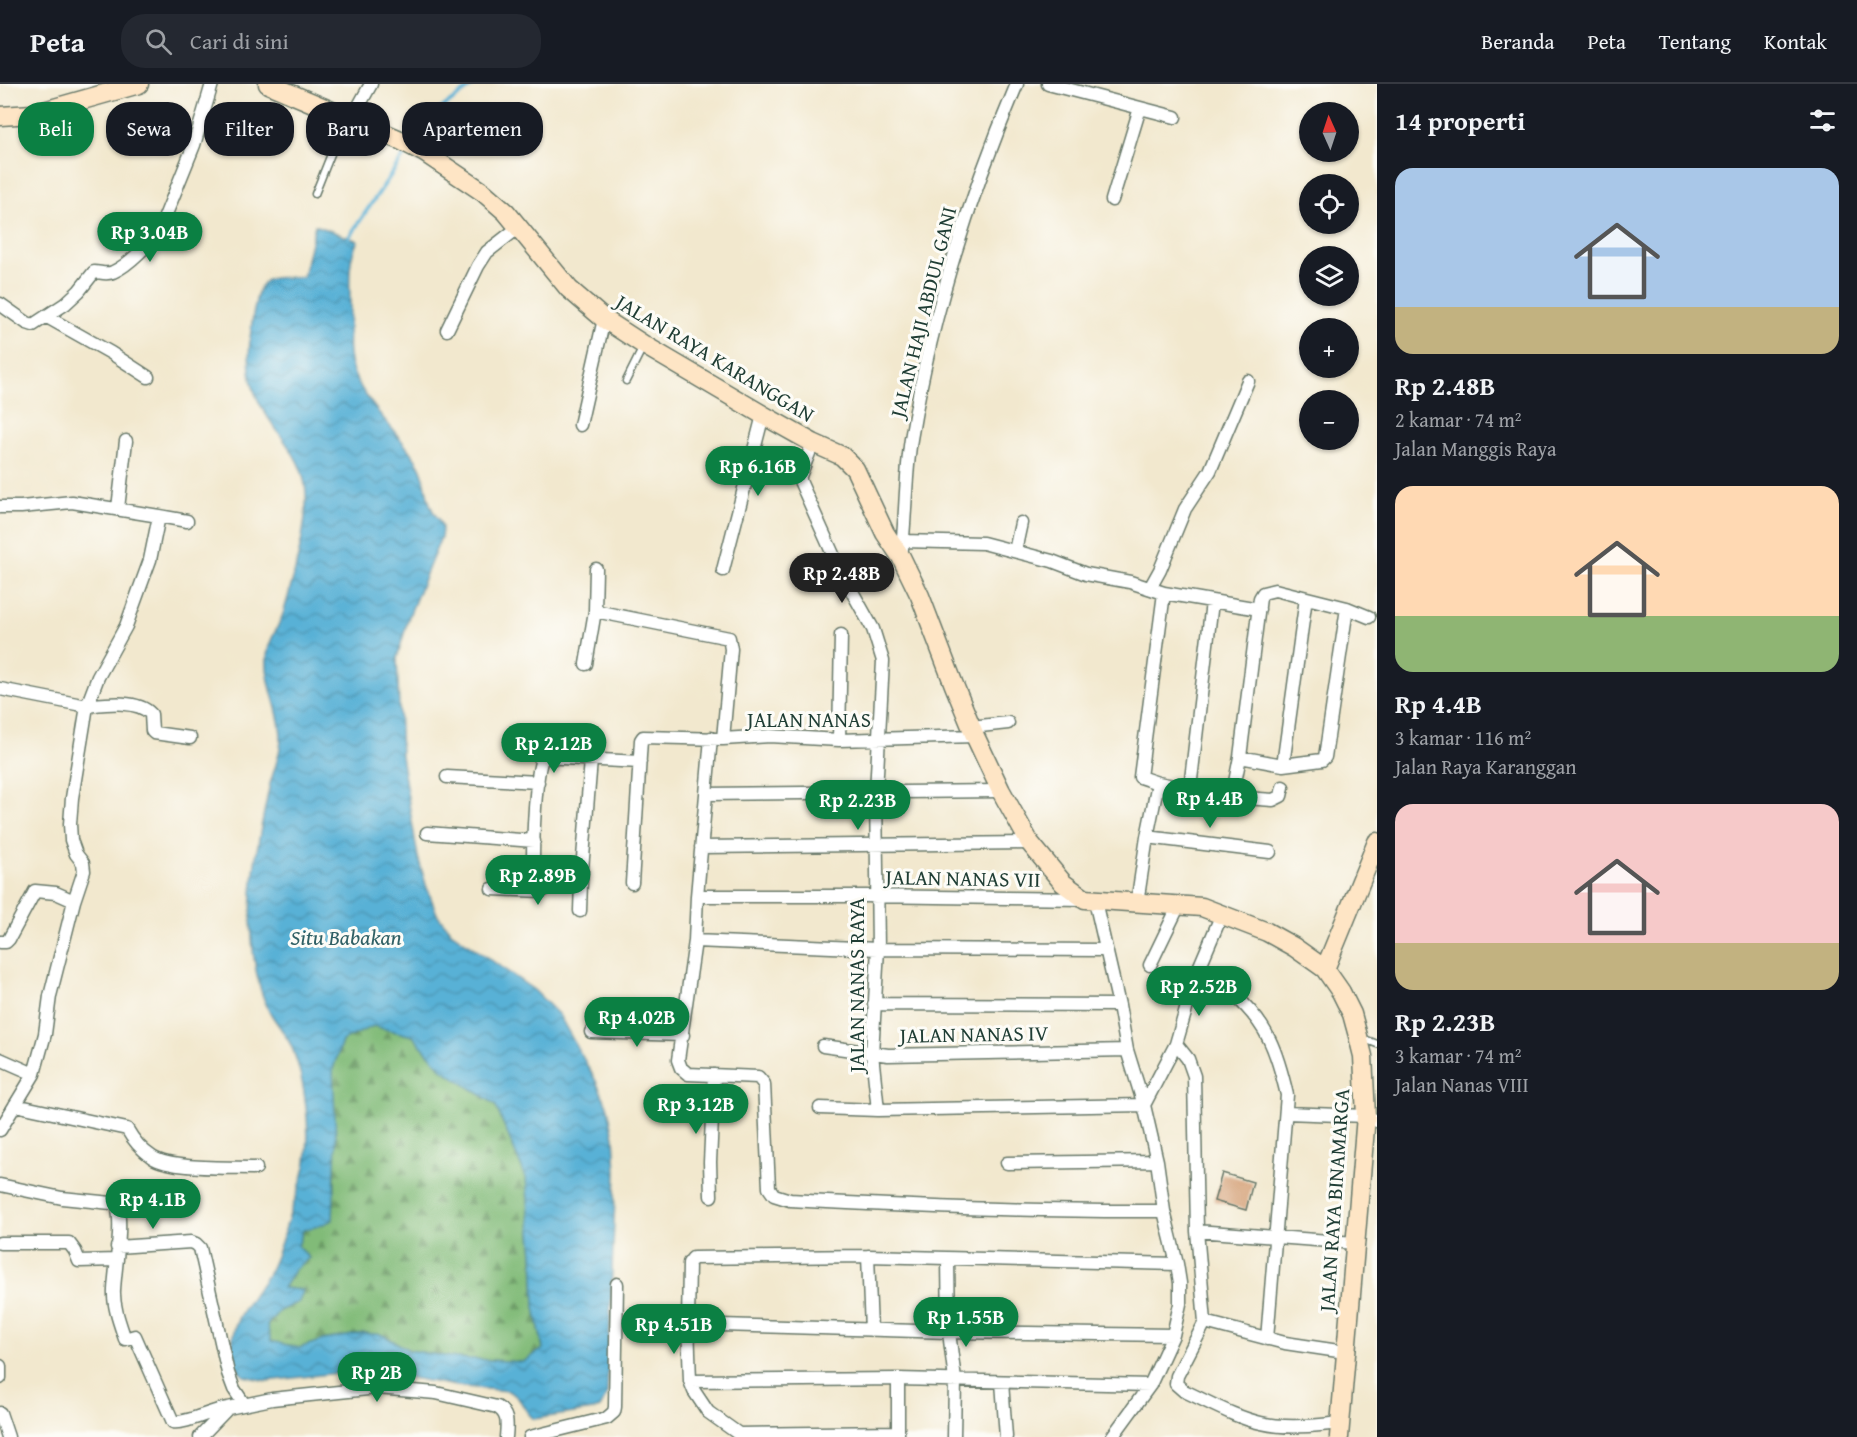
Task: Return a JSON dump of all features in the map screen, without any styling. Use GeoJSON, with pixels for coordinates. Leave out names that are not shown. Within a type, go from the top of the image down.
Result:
{"type":"FeatureCollection","features":[{"type":"Feature","properties":{"kind":"street"},"geometry":{"type":"LineString","coordinates":[[0,116],[33,114],[139,84]]}},
{"type":"Feature","properties":{"kind":"street"},"geometry":{"type":"LineString","coordinates":[[0,304],[31,325],[47,317],[79,291],[93,272],[112,272],[140,252],[154,238],[160,229],[194,146],[212,84]]}},
{"type":"Feature","properties":{"kind":"street","name":"JALAN RAYA KARANGGAN"},"geometry":{"type":"LineString","coordinates":[[268,84],[310,102]]}},
{"type":"Feature","properties":{"kind":"street"},"geometry":{"type":"LineString","coordinates":[[359,102],[371,84]]}},
{"type":"Feature","properties":{"kind":"street","name":"JALAN HAJI ABDUL GANI"},"geometry":{"type":"LineString","coordinates":[[902,549],[911,440],[933,338],[964,219],[1017,84]]}},
{"type":"Feature","properties":{"kind":"street"},"geometry":{"type":"LineString","coordinates":[[1048,84],[1175,117]]}},
{"type":"Feature","properties":{"kind":"street"},"geometry":{"type":"LineString","coordinates":[[1112,200],[1140,108]]}},
{"type":"Feature","properties":{"kind":"street","name":"JALAN RAYA KARANGGAN"},"geometry":{"type":"LineString","coordinates":[[390,136],[426,153],[483,192],[519,227],[569,289],[604,319],[763,416],[842,456],[855,469],[885,532],[902,549],[973,732],[1000,791],[1030,843],[1063,883],[1090,900]]}},
{"type":"Feature","properties":{"kind":"street"},"geometry":{"type":"LineString","coordinates":[[447,330],[477,266],[487,252],[519,227]]}},
{"type":"Feature","properties":{"kind":"street"},"geometry":{"type":"LineString","coordinates":[[47,317],[148,377]]}},
{"type":"Feature","properties":{"kind":"street"},"geometry":{"type":"LineString","coordinates":[[580,425],[604,319]]}},
{"type":"Feature","properties":{"kind":"street"},"geometry":{"type":"LineString","coordinates":[[1150,588],[1160,570],[1185,509],[1210,471],[1248,381]]}},
{"type":"Feature","properties":{"kind":"street"},"geometry":{"type":"LineString","coordinates":[[723,570],[763,416]]}},
{"type":"Feature","properties":{"kind":"street"},"geometry":{"type":"LineString","coordinates":[[118,508],[126,441]]}},
{"type":"Feature","properties":{"kind":"street","name":"JALAN NANAS RAYA"},"geometry":{"type":"LineString","coordinates":[[813,443],[800,481],[840,570],[873,629],[883,662],[876,792],[878,949],[872,1054],[878,1110]]}},
{"type":"Feature","properties":{"kind":"street"},"geometry":{"type":"LineString","coordinates":[[0,507],[72,502],[187,521]]}},
{"type":"Feature","properties":{"kind":"street"},"geometry":{"type":"LineString","coordinates":[[0,1130],[34,1074],[45,1034],[50,996],[84,871],[83,863],[76,854],[71,840],[70,824],[87,706],[98,677],[126,626],[150,560],[159,516]]}},
{"type":"Feature","properties":{"kind":"street"},"geometry":{"type":"LineString","coordinates":[[1015,551],[1021,523]]}},
{"type":"Feature","properties":{"kind":"street"},"geometry":{"type":"LineString","coordinates":[[902,549],[983,543],[1052,561],[1086,574],[1130,582],[1164,593],[1259,609]]}},
{"type":"Feature","properties":{"kind":"street"},"geometry":{"type":"LineString","coordinates":[[586,664],[595,611],[596,568]]}},
{"type":"Feature","properties":{"kind":"street"},"geometry":{"type":"LineString","coordinates":[[1232,797],[1240,757],[1260,598],[1269,591],[1275,590],[1347,608],[1369,617]]}},
{"type":"Feature","properties":{"kind":"street"},"geometry":{"type":"LineString","coordinates":[[1164,593],[1140,777],[1158,783],[1232,797],[1273,800],[1281,796],[1283,787]]}},
{"type":"Feature","properties":{"kind":"street"},"geometry":{"type":"LineString","coordinates":[[1283,765],[1306,598]]}},
{"type":"Feature","properties":{"kind":"street"},"geometry":{"type":"LineString","coordinates":[[1190,788],[1212,602]]}},
{"type":"Feature","properties":{"kind":"street"},"geometry":{"type":"LineString","coordinates":[[1240,757],[1283,765],[1322,760],[1325,757],[1347,608]]}},
{"type":"Feature","properties":{"kind":"street"},"geometry":{"type":"LineString","coordinates":[[595,611],[731,640],[707,794],[695,941],[678,1060],[681,1068],[688,1074],[758,1077],[764,1084],[769,1188],[774,1195],[790,1200],[928,1208],[1087,1212],[1164,1210]]}},
{"type":"Feature","properties":{"kind":"street"},"geometry":{"type":"LineString","coordinates":[[839,740],[841,635]]}},
{"type":"Feature","properties":{"kind":"street"},"geometry":{"type":"LineString","coordinates":[[0,689],[87,706],[100,704],[139,706],[151,714],[154,733],[190,738]]}},
{"type":"Feature","properties":{"kind":"street","name":"JALAN NANAS"},"geometry":{"type":"LineString","coordinates":[[640,762],[643,737],[717,739],[770,736],[839,740],[878,739],[973,732],[1008,723]]}},
{"type":"Feature","properties":{"kind":"street"},"geometry":{"type":"LineString","coordinates":[[533,862],[540,760],[543,757],[640,762],[632,883]]}},
{"type":"Feature","properties":{"kind":"street"},"geometry":{"type":"LineString","coordinates":[[580,911],[591,760]]}},
{"type":"Feature","properties":{"kind":"street"},"geometry":{"type":"LineString","coordinates":[[447,777],[538,782]]}},
{"type":"Feature","properties":{"kind":"street"},"geometry":{"type":"LineString","coordinates":[[1137,903],[1158,783]]}},
{"type":"Feature","properties":{"kind":"street"},"geometry":{"type":"LineString","coordinates":[[707,794],[1000,791]]}},
{"type":"Feature","properties":{"kind":"street"},"geometry":{"type":"LineString","coordinates":[[427,833],[534,841]]}},
{"type":"Feature","properties":{"kind":"street"},"geometry":{"type":"LineString","coordinates":[[1147,837],[1270,852]]}},
{"type":"Feature","properties":{"kind":"street"},"geometry":{"type":"LineString","coordinates":[[701,847],[1030,843]]}},
{"type":"Feature","properties":{"kind":"street"},"geometry":{"type":"LineString","coordinates":[[1113,1437],[1150,1384],[1173,1335],[1180,1304],[1178,1264],[1164,1210],[1157,1161],[1144,1105],[1127,1050],[1106,950],[1090,900],[1202,907],[1285,942],[1325,969],[1377,844]]}},
{"type":"Feature","properties":{"kind":"street"},"geometry":{"type":"LineString","coordinates":[[492,889],[542,891],[554,884],[581,882]]}},
{"type":"Feature","properties":{"kind":"street"},"geometry":{"type":"LineString","coordinates":[[0,942],[6,942],[9,939],[35,891],[56,893],[74,901]]}},
{"type":"Feature","properties":{"kind":"street","name":"JALAN NANAS VII"},"geometry":{"type":"LineString","coordinates":[[697,896],[877,896],[1090,900]]}},
{"type":"Feature","properties":{"kind":"street"},"geometry":{"type":"LineString","coordinates":[[1150,965],[1179,905]]}},
{"type":"Feature","properties":{"kind":"street"},"geometry":{"type":"LineString","coordinates":[[1144,1105],[1176,1044],[1196,975],[1222,914]]}},
{"type":"Feature","properties":{"kind":"street"},"geometry":{"type":"LineString","coordinates":[[695,941],[878,949],[1106,950]]}},
{"type":"Feature","properties":{"kind":"street","name":"JALAN RAYA BINAMARGA"},"geometry":{"type":"LineString","coordinates":[[1325,969],[1341,992],[1352,1014],[1359,1036],[1372,1118],[1355,1243],[1339,1430]]}},
{"type":"Feature","properties":{"kind":"street"},"geometry":{"type":"LineString","coordinates":[[1196,975],[1232,993],[1264,1028],[1279,1058],[1287,1095],[1267,1339]]}},
{"type":"Feature","properties":{"kind":"street"},"geometry":{"type":"LineString","coordinates":[[874,1004],[1119,1005]]}},
{"type":"Feature","properties":{"kind":"street"},"geometry":{"type":"LineString","coordinates":[[591,1032],[683,1035]]}},
{"type":"Feature","properties":{"kind":"street"},"geometry":{"type":"LineString","coordinates":[[1176,1044],[1188,1059],[1194,1076],[1197,1231],[1205,1322],[1177,1376],[1176,1384],[1184,1391],[1263,1424],[1315,1425],[1339,1430]]}},
{"type":"Feature","properties":{"kind":"street","name":"JALAN NANAS IV"},"geometry":{"type":"LineString","coordinates":[[823,1046],[888,1055],[1127,1050]]}},
{"type":"Feature","properties":{"kind":"street"},"geometry":{"type":"LineString","coordinates":[[0,1059],[34,1074]]}},
{"type":"Feature","properties":{"kind":"street"},"geometry":{"type":"LineString","coordinates":[[711,1196],[710,1162],[714,1075]]}},
{"type":"Feature","properties":{"kind":"street"},"geometry":{"type":"LineString","coordinates":[[15,1105],[127,1129],[133,1139],[153,1158],[168,1164],[256,1168]]}},
{"type":"Feature","properties":{"kind":"street"},"geometry":{"type":"LineString","coordinates":[[820,1108],[878,1110],[1144,1105]]}},
{"type":"Feature","properties":{"kind":"street"},"geometry":{"type":"LineString","coordinates":[[1286,1113],[1372,1118]]}},
{"type":"Feature","properties":{"kind":"street"},"geometry":{"type":"LineString","coordinates":[[1007,1163],[1157,1161]]}},
{"type":"Feature","properties":{"kind":"street"},"geometry":{"type":"LineString","coordinates":[[0,1185],[62,1198],[114,1204],[118,1210],[114,1293],[118,1318],[125,1339],[135,1336],[173,1422],[180,1423],[204,1413],[244,1404],[377,1388],[436,1393],[497,1407],[504,1411],[507,1418],[506,1437]]}},
{"type":"Feature","properties":{"kind":"street"},"geometry":{"type":"LineString","coordinates":[[1197,1231],[1355,1243]]}},
{"type":"Feature","properties":{"kind":"street"},"geometry":{"type":"LineString","coordinates":[[117,1247],[191,1242],[200,1248],[228,1373],[234,1389],[244,1404]]}},
{"type":"Feature","properties":{"kind":"street"},"geometry":{"type":"LineString","coordinates":[[0,1244],[69,1243],[79,1261],[117,1260]]}},
{"type":"Feature","properties":{"kind":"street"},"geometry":{"type":"LineString","coordinates":[[898,1379],[898,1435],[741,1436],[708,1412],[690,1381],[689,1263],[693,1258],[868,1256],[1178,1264]]}},
{"type":"Feature","properties":{"kind":"street"},"geometry":{"type":"LineString","coordinates":[[868,1256],[871,1330]]}},
{"type":"Feature","properties":{"kind":"street"},"geometry":{"type":"LineString","coordinates":[[948,1259],[949,1332],[955,1380],[954,1437]]}},
{"type":"Feature","properties":{"kind":"street"},"geometry":{"type":"LineString","coordinates":[[530,1437],[607,1418],[614,1412],[617,1284]]}},
{"type":"Feature","properties":{"kind":"street"},"geometry":{"type":"LineString","coordinates":[[1205,1322],[1267,1339],[1345,1352]]}},
{"type":"Feature","properties":{"kind":"street"},"geometry":{"type":"LineString","coordinates":[[688,1324],[949,1332],[1173,1335]]}},
{"type":"Feature","properties":{"kind":"street"},"geometry":{"type":"LineString","coordinates":[[0,1366],[0,1378]]}},
{"type":"Feature","properties":{"kind":"street"},"geometry":{"type":"LineString","coordinates":[[690,1381],[898,1379],[1002,1383],[1150,1384]]}},
{"type":"Feature","properties":{"kind":"street"},"geometry":{"type":"LineString","coordinates":[[1002,1383],[1006,1437]]}},
{"type":"Feature","properties":{"kind":"street"},"geometry":{"type":"LineString","coordinates":[[200,1437],[228,1408]]}},
{"type":"Feature","properties":{"kind":"street"},"geometry":{"type":"LineString","coordinates":[[0,1413],[8,1437]]}},
{"type":"Feature","properties":{"kind":"lane"},"geometry":{"type":"LineString","coordinates":[[315,194],[332,156]]}},
{"type":"Feature","properties":{"kind":"lane"},"geometry":{"type":"LineString","coordinates":[[626,381],[644,345]]}},
{"type":"Feature","properties":{"kind":"lane"},"geometry":{"type":"LineString","coordinates":[[1359,1036],[1377,1044]]}},
{"type":"Feature","properties":{"kind":"green space"},"geometry":{"type":"Polygon","coordinates":[[[373,1026],[413,1036],[443,1070],[495,1104],[526,1178],[535,1307],[543,1349],[523,1362],[456,1358],[409,1350],[383,1335],[364,1333],[323,1340],[299,1348],[271,1342],[267,1325],[279,1311],[299,1301],[303,1290],[283,1288],[295,1269],[309,1258],[298,1246],[303,1230],[321,1225],[335,1188],[333,1069],[342,1041],[373,1026]]]}},
{"type":"Feature","properties":{"kind":"water","name":"Situ Babakan"},"geometry":{"type":"Polygon","coordinates":[[[315,225],[358,241],[352,256],[350,272],[349,347],[353,372],[375,408],[419,465],[430,504],[442,527],[441,537],[409,616],[397,658],[401,756],[418,857],[426,885],[437,914],[451,932],[534,990],[559,1015],[596,1081],[608,1108],[614,1137],[616,1172],[607,1395],[600,1408],[593,1410],[534,1419],[517,1397],[508,1391],[456,1386],[378,1372],[355,1371],[267,1381],[244,1376],[238,1370],[235,1362],[233,1335],[239,1317],[267,1275],[276,1256],[301,1182],[306,1162],[308,1135],[306,1105],[297,1062],[291,1045],[271,1014],[257,978],[251,920],[258,842],[281,744],[278,716],[269,684],[268,650],[288,599],[305,520],[306,493],[304,478],[293,453],[261,406],[255,393],[250,375],[250,345],[258,292],[262,285],[272,278],[303,277],[315,225]],[[373,1026],[342,1041],[333,1069],[336,1141],[333,1220],[303,1230],[298,1246],[309,1258],[295,1269],[283,1288],[303,1290],[299,1302],[279,1311],[267,1325],[271,1341],[299,1348],[323,1340],[364,1333],[383,1335],[409,1350],[456,1358],[523,1362],[543,1349],[535,1307],[526,1178],[495,1104],[443,1070],[413,1036],[373,1026]]]}},
{"type":"Feature","properties":{"kind":"building"},"geometry":{"type":"Polygon","coordinates":[[[1222,1173],[1253,1182],[1246,1210],[1214,1201],[1222,1173]]]}},
{"type":"Feature","properties":{"kind":"waterway"},"geometry":{"type":"LineString","coordinates":[[450,102],[475,84]]}},
{"type":"Feature","properties":{"kind":"waterway"},"geometry":{"type":"LineString","coordinates":[[349,237],[404,156]]}}]}
